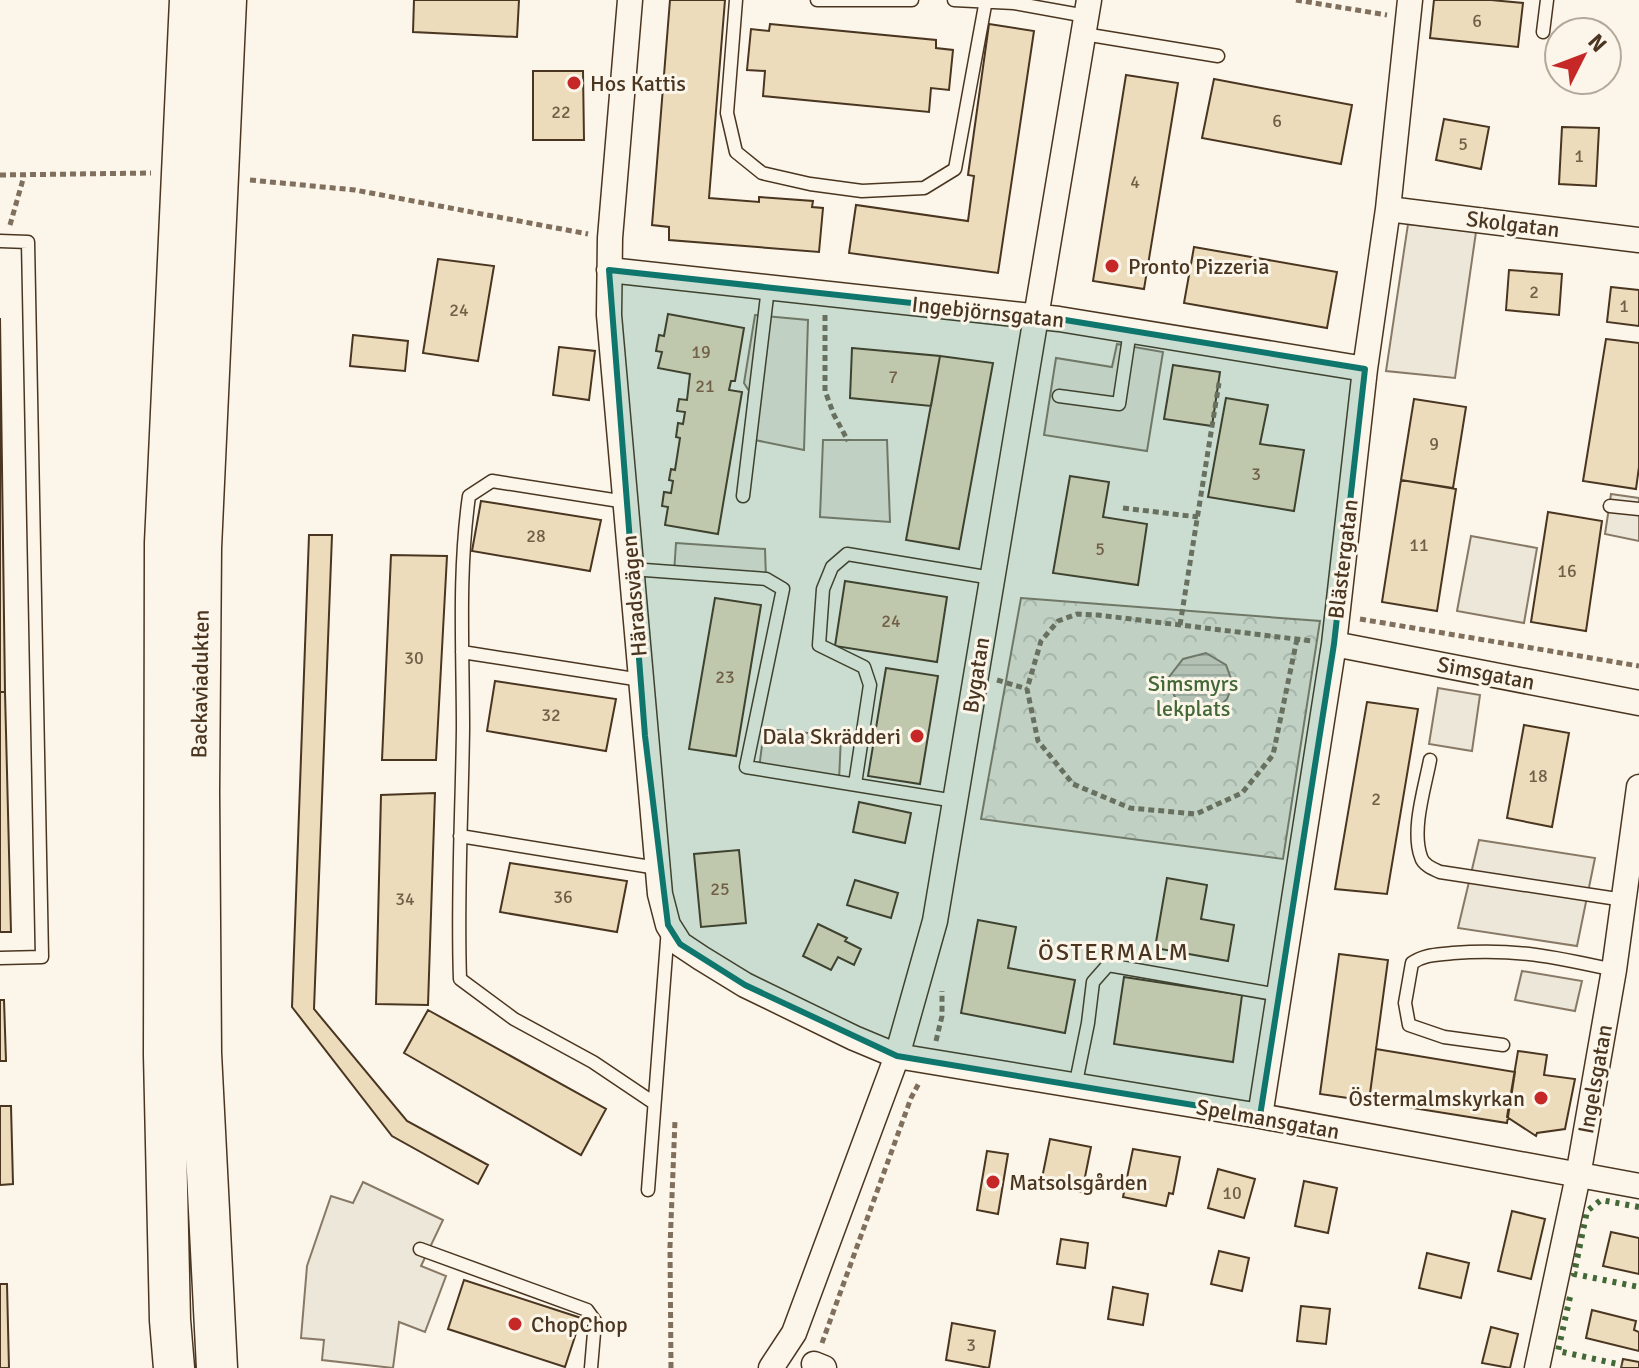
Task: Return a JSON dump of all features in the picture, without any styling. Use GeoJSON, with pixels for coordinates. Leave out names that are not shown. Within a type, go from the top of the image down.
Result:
{"type":"FeatureCollection","features":[{"type":"Feature","properties":{"kind":"highway"},"geometry":{"type":"LineString","coordinates":[[165,0],[184,120]]}},
{"type":"Feature","properties":{"kind":"highway","name":"Backaviadukten"},"geometry":{"type":"LineString","coordinates":[[174,1368],[170,1320],[164,1055],[162,787],[165,543],[190,0]]}},
{"type":"Feature","properties":{"kind":"highway","name":"Backaviadukten"},"geometry":{"type":"LineString","coordinates":[[217,1368],[201,1053],[199,762],[201,548],[226,0]]}},
{"type":"Feature","properties":{"kind":"street","name":"Häradsvägen"},"geometry":{"type":"LineString","coordinates":[[630,0],[610,238],[609,315],[657,868],[668,925]]}},
{"type":"Feature","properties":{"kind":"street","name":"Blästergatan"},"geometry":{"type":"LineString","coordinates":[[1260,1116],[1334,644],[1365,369],[1388,209],[1409,9]]}},
{"type":"Feature","properties":{"kind":"street","name":"Bygatan"},"geometry":{"type":"LineString","coordinates":[[771,1368],[794,1333],[897,1056],[935,921],[1086,17]]}},
{"type":"Feature","properties":{"kind":"street","name":"Skolgatan"},"geometry":{"type":"LineString","coordinates":[[1388,209],[1639,240]]}},
{"type":"Feature","properties":{"kind":"street","name":"Ingebjörnsgatan"},"geometry":{"type":"LineString","coordinates":[[609,270],[1035,316],[1365,369]]}},
{"type":"Feature","properties":{"kind":"street","name":"Simsgatan"},"geometry":{"type":"LineString","coordinates":[[1334,644],[1639,703]]}},
{"type":"Feature","properties":{"kind":"street","name":"Ingelsgatan"},"geometry":{"type":"LineString","coordinates":[[1537,1368],[1578,1176],[1614,970],[1639,787]]}},
{"type":"Feature","properties":{"kind":"street"},"geometry":{"type":"LineString","coordinates":[[668,925],[680,944],[745,985],[897,1056]]}},
{"type":"Feature","properties":{"kind":"street","name":"Spelmansgatan"},"geometry":{"type":"LineString","coordinates":[[897,1056],[1260,1116],[1639,1186]]}},
{"type":"Feature","properties":{"kind":"street","name":"Bygatan"},"geometry":{"type":"LineString","coordinates":[[794,1333],[810,1367]]}},
{"type":"Feature","properties":{"kind":"lane"},"geometry":{"type":"LineString","coordinates":[[736,0],[727,113],[736,152],[762,173],[862,191],[924,188],[955,169],[986,1]]}},
{"type":"Feature","properties":{"kind":"lane"},"geometry":{"type":"LineString","coordinates":[[817,0],[912,0]]}},
{"type":"Feature","properties":{"kind":"lane"},"geometry":{"type":"LineString","coordinates":[[954,0],[1014,3],[1086,17],[1218,56]]}},
{"type":"Feature","properties":{"kind":"lane"},"geometry":{"type":"LineString","coordinates":[[0,958],[42,957],[28,242],[3,242]]}},
{"type":"Feature","properties":{"kind":"lane"},"geometry":{"type":"LineString","coordinates":[[743,496],[768,288]]}},
{"type":"Feature","properties":{"kind":"lane"},"geometry":{"type":"LineString","coordinates":[[1059,396],[1119,404],[1130,331]]}},
{"type":"Feature","properties":{"kind":"lane"},"geometry":{"type":"LineString","coordinates":[[626,502],[492,481],[469,496],[462,549],[460,979],[514,1019],[593,1062],[654,1103]]}},
{"type":"Feature","properties":{"kind":"lane"},"geometry":{"type":"LineString","coordinates":[[1610,506],[1639,509]]}},
{"type":"Feature","properties":{"kind":"lane"},"geometry":{"type":"LineString","coordinates":[[855,784],[870,685],[864,667],[819,645],[823,589],[832,567],[847,554],[992,578]]}},
{"type":"Feature","properties":{"kind":"lane"},"geometry":{"type":"LineString","coordinates":[[631,569],[766,579],[783,589],[746,767],[955,801]]}},
{"type":"Feature","properties":{"kind":"lane"},"geometry":{"type":"LineString","coordinates":[[462,652],[641,680]]}},
{"type":"Feature","properties":{"kind":"lane"},"geometry":{"type":"LineString","coordinates":[[1430,760],[1418,825],[1421,858],[1429,867],[1440,872],[1624,900]]}},
{"type":"Feature","properties":{"kind":"lane"},"geometry":{"type":"LineString","coordinates":[[460,836],[657,868]]}},
{"type":"Feature","properties":{"kind":"lane"},"geometry":{"type":"LineString","coordinates":[[648,1190],[668,925]]}},
{"type":"Feature","properties":{"kind":"lane"},"geometry":{"type":"LineString","coordinates":[[1503,1045],[1444,1037],[1409,1025],[1405,1003],[1412,963],[1423,956],[1487,950],[1531,952],[1614,970]]}},
{"type":"Feature","properties":{"kind":"lane"},"geometry":{"type":"LineString","coordinates":[[1075,1087],[1093,982],[1108,965],[1279,995]]}},
{"type":"Feature","properties":{"kind":"lane"},"geometry":{"type":"LineString","coordinates":[[420,1249],[587,1310],[595,1321],[591,1368]]}},
{"type":"Feature","properties":{"kind":"path"},"geometry":{"type":"LineString","coordinates":[[1296,0],[1409,9]]}},
{"type":"Feature","properties":{"kind":"path"},"geometry":{"type":"LineString","coordinates":[[0,175],[155,173]]}},
{"type":"Feature","properties":{"kind":"path"},"geometry":{"type":"LineString","coordinates":[[3,242],[24,176]]}},
{"type":"Feature","properties":{"kind":"path"},"geometry":{"type":"LineString","coordinates":[[237,178],[355,190],[610,238]]}},
{"type":"Feature","properties":{"kind":"path"},"geometry":{"type":"LineString","coordinates":[[826,294],[825,391],[848,441]]}},
{"type":"Feature","properties":{"kind":"path"},"geometry":{"type":"LineString","coordinates":[[1180,625],[1219,383]]}},
{"type":"Feature","properties":{"kind":"path"},"geometry":{"type":"LineString","coordinates":[[1123,508],[1198,517]]}},
{"type":"Feature","properties":{"kind":"path"},"geometry":{"type":"LineString","coordinates":[[1297,639],[1273,755],[1242,793],[1196,814],[1130,808],[1073,784],[1038,741],[1027,689],[1041,641],[1058,621],[1077,614],[1180,625],[1297,639],[1334,644]]}},
{"type":"Feature","properties":{"kind":"path"},"geometry":{"type":"LineString","coordinates":[[1337,615],[1639,666]]}},
{"type":"Feature","properties":{"kind":"path"},"geometry":{"type":"LineString","coordinates":[[671,1368],[670,1247],[675,1112]]}},
{"type":"Feature","properties":{"kind":"highlighted area"},"geometry":{"type":"Polygon","coordinates":[[[609,270],[1059,319],[1365,369],[1334,644],[1260,1116],[897,1056],[745,985],[680,944],[668,925],[645,736],[609,270]]]}},
{"type":"Feature","properties":{"kind":"green space","name":"Simsmyrs lekplats"},"geometry":{"type":"Polygon","coordinates":[[[1021,598],[1320,621],[1283,859],[981,819],[1021,598]]]}},
{"type":"Feature","properties":{"kind":"shaded area"},"geometry":{"type":"Polygon","coordinates":[[[1408,224],[1476,232],[1455,378],[1386,371],[1408,224]]]}},
{"type":"Feature","properties":{"kind":"shaded area"},"geometry":{"type":"Polygon","coordinates":[[[755,315],[808,320],[804,450],[745,438],[749,391],[744,383],[755,315]]]}},
{"type":"Feature","properties":{"kind":"shaded area"},"geometry":{"type":"Polygon","coordinates":[[[1117,344],[1163,352],[1147,451],[1044,435],[1056,358],[1112,367],[1117,344]]]}},
{"type":"Feature","properties":{"kind":"shaded area"},"geometry":{"type":"Polygon","coordinates":[[[823,440],[887,440],[890,522],[820,517],[823,440]]]}},
{"type":"Feature","properties":{"kind":"shaded area"},"geometry":{"type":"Polygon","coordinates":[[[1611,494],[1639,498],[1639,541],[1605,534],[1611,494]]]}},
{"type":"Feature","properties":{"kind":"shaded area"},"geometry":{"type":"Polygon","coordinates":[[[1471,536],[1537,548],[1524,623],[1457,611],[1471,536]]]}},
{"type":"Feature","properties":{"kind":"shaded area"},"geometry":{"type":"Polygon","coordinates":[[[676,543],[765,549],[766,579],[674,573],[676,543]]]}},
{"type":"Feature","properties":{"kind":"shaded area"},"geometry":{"type":"Polygon","coordinates":[[[1206,653],[1226,665],[1233,684],[1227,699],[1209,716],[1180,705],[1173,694],[1169,677],[1183,659],[1206,653]]]}},
{"type":"Feature","properties":{"kind":"shaded area"},"geometry":{"type":"Polygon","coordinates":[[[1438,688],[1480,695],[1472,751],[1429,744],[1438,688]]]}},
{"type":"Feature","properties":{"kind":"shaded area"},"geometry":{"type":"Polygon","coordinates":[[[764,729],[841,736],[839,781],[759,769],[764,729]]]}},
{"type":"Feature","properties":{"kind":"shaded area"},"geometry":{"type":"Polygon","coordinates":[[[1479,840],[1595,858],[1577,946],[1458,928],[1479,840]]]}},
{"type":"Feature","properties":{"kind":"shaded area"},"geometry":{"type":"Polygon","coordinates":[[[1522,971],[1582,981],[1575,1011],[1515,1000],[1522,971]]]}},
{"type":"Feature","properties":{"kind":"shaded area"},"geometry":{"type":"Polygon","coordinates":[[[363,1182],[443,1220],[421,1266],[446,1276],[425,1332],[399,1322],[393,1368],[322,1360],[324,1340],[301,1338],[307,1266],[331,1196],[353,1203],[363,1182]]]}},
{"type":"Feature","properties":{"kind":"building"},"geometry":{"type":"Polygon","coordinates":[[[414,0],[519,0],[517,37],[413,32],[414,0]]]}},
{"type":"Feature","properties":{"kind":"building"},"geometry":{"type":"Polygon","coordinates":[[[670,0],[725,0],[709,198],[759,202],[759,197],[813,201],[812,207],[823,208],[819,252],[669,240],[669,227],[652,225],[670,0]]]}},
{"type":"Feature","properties":{"kind":"building"},"geometry":{"type":"Polygon","coordinates":[[[1434,0],[1523,3],[1518,47],[1430,38],[1434,0]]]}},
{"type":"Feature","properties":{"kind":"building"},"geometry":{"type":"Polygon","coordinates":[[[770,24],[936,40],[936,48],[953,50],[949,90],[931,88],[929,112],[763,96],[765,71],[747,70],[751,29],[769,31],[770,24]]]}},
{"type":"Feature","properties":{"kind":"building"},"geometry":{"type":"Polygon","coordinates":[[[989,24],[1034,31],[998,273],[849,253],[856,205],[968,221],[974,176],[968,175],[989,24]]]}},
{"type":"Feature","properties":{"kind":"building"},"geometry":{"type":"Polygon","coordinates":[[[533,71],[583,71],[584,140],[533,140],[533,71]]]}},
{"type":"Feature","properties":{"kind":"building"},"geometry":{"type":"Polygon","coordinates":[[[1126,75],[1178,83],[1144,289],[1093,281],[1126,75]]]}},
{"type":"Feature","properties":{"kind":"building"},"geometry":{"type":"Polygon","coordinates":[[[1214,79],[1352,105],[1341,164],[1202,138],[1214,79]]]}},
{"type":"Feature","properties":{"kind":"building"},"geometry":{"type":"Polygon","coordinates":[[[1444,119],[1489,127],[1481,169],[1436,160],[1444,119]]]}},
{"type":"Feature","properties":{"kind":"building"},"geometry":{"type":"Polygon","coordinates":[[[1562,127],[1599,128],[1596,186],[1559,184],[1562,127]]]}},
{"type":"Feature","properties":{"kind":"building"},"geometry":{"type":"Polygon","coordinates":[[[1194,247],[1337,272],[1327,328],[1184,303],[1194,247]]]}},
{"type":"Feature","properties":{"kind":"building"},"geometry":{"type":"Polygon","coordinates":[[[438,259],[494,266],[478,361],[423,353],[438,259]]]}},
{"type":"Feature","properties":{"kind":"building"},"geometry":{"type":"Polygon","coordinates":[[[1509,270],[1562,274],[1559,315],[1506,310],[1509,270]]]}},
{"type":"Feature","properties":{"kind":"building"},"geometry":{"type":"Polygon","coordinates":[[[1611,287],[1639,290],[1639,326],[1607,322],[1611,287]]]}},
{"type":"Feature","properties":{"kind":"building"},"geometry":{"type":"Polygon","coordinates":[[[668,314],[744,328],[735,381],[731,381],[729,390],[742,392],[718,534],[665,525],[668,507],[662,506],[664,492],[671,493],[673,481],[669,480],[671,469],[675,470],[680,438],[676,437],[678,423],[683,424],[685,412],[677,411],[679,399],[687,400],[690,374],[658,368],[662,352],[656,351],[659,335],[664,336],[668,314]]]}},
{"type":"Feature","properties":{"kind":"building"},"geometry":{"type":"Polygon","coordinates":[[[0,318],[5,692],[0,692],[0,318]]]}},
{"type":"Feature","properties":{"kind":"building"},"geometry":{"type":"Polygon","coordinates":[[[353,335],[408,341],[405,371],[350,366],[353,335]]]}},
{"type":"Feature","properties":{"kind":"building"},"geometry":{"type":"Polygon","coordinates":[[[1606,339],[1639,343],[1639,467],[1636,489],[1583,481],[1606,339]]]}},
{"type":"Feature","properties":{"kind":"building"},"geometry":{"type":"Polygon","coordinates":[[[559,347],[595,351],[589,400],[553,395],[559,347]]]}},
{"type":"Feature","properties":{"kind":"building"},"geometry":{"type":"Polygon","coordinates":[[[852,348],[940,356],[931,406],[850,398],[852,348]]]}},
{"type":"Feature","properties":{"kind":"building"},"geometry":{"type":"Polygon","coordinates":[[[940,356],[993,363],[959,549],[906,540],[940,356]]]}},
{"type":"Feature","properties":{"kind":"building"},"geometry":{"type":"Polygon","coordinates":[[[1173,365],[1220,372],[1212,426],[1164,419],[1173,365]]]}},
{"type":"Feature","properties":{"kind":"building"},"geometry":{"type":"Polygon","coordinates":[[[1226,398],[1268,405],[1260,444],[1304,450],[1294,511],[1208,497],[1226,398]]]}},
{"type":"Feature","properties":{"kind":"building"},"geometry":{"type":"Polygon","coordinates":[[[1414,399],[1466,407],[1453,488],[1401,480],[1414,399]]]}},
{"type":"Feature","properties":{"kind":"building"},"geometry":{"type":"Polygon","coordinates":[[[1070,476],[1109,482],[1103,517],[1147,524],[1138,585],[1053,573],[1070,476]]]}},
{"type":"Feature","properties":{"kind":"building"},"geometry":{"type":"Polygon","coordinates":[[[1401,480],[1456,489],[1437,611],[1382,602],[1401,480]]]}},
{"type":"Feature","properties":{"kind":"building"},"geometry":{"type":"Polygon","coordinates":[[[481,501],[601,520],[590,571],[472,551],[481,501]]]}},
{"type":"Feature","properties":{"kind":"building"},"geometry":{"type":"Polygon","coordinates":[[[1548,512],[1602,521],[1586,631],[1531,622],[1548,512]]]}},
{"type":"Feature","properties":{"kind":"building"},"geometry":{"type":"Polygon","coordinates":[[[309,535],[332,535],[314,1009],[407,1121],[488,1165],[478,1184],[392,1136],[292,1007],[309,535]]]}},
{"type":"Feature","properties":{"kind":"building"},"geometry":{"type":"Polygon","coordinates":[[[391,555],[447,556],[436,760],[382,760],[391,555]]]}},
{"type":"Feature","properties":{"kind":"building"},"geometry":{"type":"Polygon","coordinates":[[[845,581],[947,597],[937,662],[835,646],[845,581]]]}},
{"type":"Feature","properties":{"kind":"building"},"geometry":{"type":"Polygon","coordinates":[[[715,598],[761,605],[736,756],[689,749],[715,598]]]}},
{"type":"Feature","properties":{"kind":"building"},"geometry":{"type":"Polygon","coordinates":[[[886,668],[938,676],[920,784],[868,776],[886,668]]]}},
{"type":"Feature","properties":{"kind":"building"},"geometry":{"type":"Polygon","coordinates":[[[495,681],[616,699],[606,751],[487,731],[495,681]]]}},
{"type":"Feature","properties":{"kind":"building"},"geometry":{"type":"Polygon","coordinates":[[[0,692],[5,692],[11,932],[0,932],[0,692]]]}},
{"type":"Feature","properties":{"kind":"building"},"geometry":{"type":"Polygon","coordinates":[[[1367,702],[1418,709],[1387,894],[1335,889],[1367,702]]]}},
{"type":"Feature","properties":{"kind":"building"},"geometry":{"type":"Polygon","coordinates":[[[1524,725],[1569,733],[1552,827],[1507,818],[1524,725]]]}},
{"type":"Feature","properties":{"kind":"building"},"geometry":{"type":"Polygon","coordinates":[[[435,793],[428,1005],[376,1004],[381,795],[435,793]]]}},
{"type":"Feature","properties":{"kind":"building"},"geometry":{"type":"Polygon","coordinates":[[[859,802],[911,813],[905,843],[853,832],[859,802]]]}},
{"type":"Feature","properties":{"kind":"building"},"geometry":{"type":"Polygon","coordinates":[[[739,850],[746,923],[701,927],[694,854],[739,850]]]}},
{"type":"Feature","properties":{"kind":"building"},"geometry":{"type":"Polygon","coordinates":[[[510,863],[627,881],[617,932],[500,912],[510,863]]]}},
{"type":"Feature","properties":{"kind":"building"},"geometry":{"type":"Polygon","coordinates":[[[1167,878],[1207,885],[1201,919],[1234,925],[1228,961],[1155,948],[1167,878]]]}},
{"type":"Feature","properties":{"kind":"building"},"geometry":{"type":"Polygon","coordinates":[[[855,880],[898,893],[891,918],[847,905],[855,880]]]}},
{"type":"Feature","properties":{"kind":"building"},"geometry":{"type":"Polygon","coordinates":[[[978,920],[1016,927],[1008,968],[1075,980],[1065,1033],[961,1013],[978,920]]]}},
{"type":"Feature","properties":{"kind":"building"},"geometry":{"type":"Polygon","coordinates":[[[818,924],[847,938],[845,941],[861,949],[854,965],[838,957],[831,970],[803,956],[818,924]]]}},
{"type":"Feature","properties":{"kind":"building"},"geometry":{"type":"Polygon","coordinates":[[[1339,954],[1388,960],[1369,1101],[1320,1094],[1339,954]]]}},
{"type":"Feature","properties":{"kind":"building"},"geometry":{"type":"Polygon","coordinates":[[[1124,977],[1242,995],[1233,1062],[1114,1044],[1124,977]]]}},
{"type":"Feature","properties":{"kind":"building"},"geometry":{"type":"Polygon","coordinates":[[[0,1000],[4,1000],[6,1061],[0,1061],[0,1000]]]}},
{"type":"Feature","properties":{"kind":"building"},"geometry":{"type":"Polygon","coordinates":[[[428,1010],[606,1109],[581,1155],[404,1053],[428,1010]]]}},
{"type":"Feature","properties":{"kind":"building"},"geometry":{"type":"Polygon","coordinates":[[[1376,1049],[1515,1072],[1507,1123],[1369,1101],[1376,1049]]]}},
{"type":"Feature","properties":{"kind":"building","name":"Östermalmskyrkan"},"geometry":{"type":"Polygon","coordinates":[[[1518,1051],[1547,1055],[1544,1075],[1575,1079],[1565,1129],[1537,1133],[1536,1136],[1507,1117],[1518,1051]]]}},
{"type":"Feature","properties":{"kind":"building"},"geometry":{"type":"Polygon","coordinates":[[[0,1106],[11,1106],[13,1184],[0,1185],[0,1106]]]}},
{"type":"Feature","properties":{"kind":"building"},"geometry":{"type":"Polygon","coordinates":[[[1050,1139],[1091,1147],[1082,1192],[1041,1183],[1050,1139]]]}},
{"type":"Feature","properties":{"kind":"building"},"geometry":{"type":"Polygon","coordinates":[[[1133,1149],[1180,1157],[1173,1194],[1169,1193],[1166,1206],[1123,1197],[1133,1149]]]}},
{"type":"Feature","properties":{"kind":"building","name":"Matsolsgården"},"geometry":{"type":"Polygon","coordinates":[[[987,1151],[1008,1154],[998,1214],[977,1210],[987,1151]]]}},
{"type":"Feature","properties":{"kind":"building"},"geometry":{"type":"Polygon","coordinates":[[[1218,1169],[1255,1179],[1244,1218],[1208,1208],[1218,1169]]]}},
{"type":"Feature","properties":{"kind":"building"},"geometry":{"type":"Polygon","coordinates":[[[1304,1181],[1337,1188],[1328,1233],[1295,1226],[1304,1181]]]}},
{"type":"Feature","properties":{"kind":"building"},"geometry":{"type":"Polygon","coordinates":[[[1512,1211],[1545,1219],[1531,1279],[1498,1271],[1512,1211]]]}},
{"type":"Feature","properties":{"kind":"building"},"geometry":{"type":"Polygon","coordinates":[[[1611,1232],[1639,1238],[1639,1274],[1603,1266],[1611,1232]]]}},
{"type":"Feature","properties":{"kind":"building"},"geometry":{"type":"Polygon","coordinates":[[[1061,1239],[1088,1243],[1085,1268],[1057,1264],[1061,1239]]]}},
{"type":"Feature","properties":{"kind":"building"},"geometry":{"type":"Polygon","coordinates":[[[1219,1251],[1249,1258],[1242,1291],[1211,1284],[1219,1251]]]}},
{"type":"Feature","properties":{"kind":"building"},"geometry":{"type":"Polygon","coordinates":[[[1427,1253],[1469,1263],[1461,1298],[1419,1288],[1427,1253]]]}},
{"type":"Feature","properties":{"kind":"building","name":"ChopChop"},"geometry":{"type":"Polygon","coordinates":[[[464,1280],[581,1318],[565,1367],[448,1329],[464,1280]]]}},
{"type":"Feature","properties":{"kind":"building"},"geometry":{"type":"Polygon","coordinates":[[[0,1284],[7,1284],[9,1368],[0,1368],[0,1284]]]}},
{"type":"Feature","properties":{"kind":"building"},"geometry":{"type":"Polygon","coordinates":[[[1113,1287],[1148,1294],[1143,1325],[1108,1319],[1113,1287]]]}},
{"type":"Feature","properties":{"kind":"building"},"geometry":{"type":"Polygon","coordinates":[[[1301,1306],[1330,1309],[1326,1344],[1297,1341],[1301,1306]]]}},
{"type":"Feature","properties":{"kind":"building"},"geometry":{"type":"Polygon","coordinates":[[[1592,1310],[1636,1321],[1634,1330],[1639,1332],[1639,1351],[1586,1338],[1592,1310]]]}},
{"type":"Feature","properties":{"kind":"building"},"geometry":{"type":"Polygon","coordinates":[[[952,1323],[995,1331],[989,1368],[946,1360],[952,1323]]]}},
{"type":"Feature","properties":{"kind":"building"},"geometry":{"type":"Polygon","coordinates":[[[1491,1327],[1518,1334],[1510,1368],[1482,1363],[1491,1327]]]}},
{"type":"Feature","properties":{"kind":"building"},"geometry":{"type":"Polygon","coordinates":[[[1623,1359],[1639,1362],[1639,1368],[1621,1368],[1623,1359]]]}},
{"type":"Feature","properties":{"kind":"hedge"},"geometry":{"type":"LineString","coordinates":[[1639,1207],[1601,1200],[1587,1211],[1574,1274],[1639,1287]]}},
{"type":"Feature","properties":{"kind":"hedge"},"geometry":{"type":"LineString","coordinates":[[1570,1297],[1558,1351],[1622,1365]]}},
{"type":"Feature","properties":{"kind":"place","name":"Hos Kattis"},"geometry":{"type":"Point","coordinates":[574,83]}},
{"type":"Feature","properties":{"kind":"place","name":"Pronto Pizzeria"},"geometry":{"type":"Point","coordinates":[1112,266]}},
{"type":"Feature","properties":{"kind":"place","name":"Dala Skrädderi"},"geometry":{"type":"Point","coordinates":[917,736]}},
{"type":"Feature","properties":{"kind":"place","name":"Östermalmskyrkan"},"geometry":{"type":"Point","coordinates":[1541,1098]}},
{"type":"Feature","properties":{"kind":"place","name":"Matsolsgården"},"geometry":{"type":"Point","coordinates":[993,1182]}},
{"type":"Feature","properties":{"kind":"place","name":"ChopChop"},"geometry":{"type":"Point","coordinates":[515,1324]}},
{"type":"Feature","properties":{"kind":"district","name":"ÖSTERMALM"},"geometry":{"type":"Point","coordinates":[1114,952]}}]}
